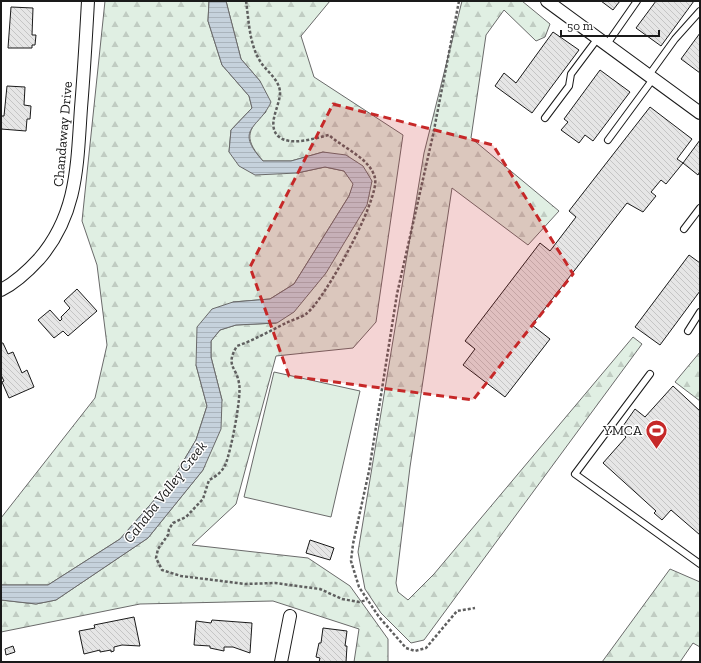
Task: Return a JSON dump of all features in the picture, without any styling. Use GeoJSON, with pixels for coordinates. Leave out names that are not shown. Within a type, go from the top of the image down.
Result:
{"type":"FeatureCollection","features":[{"type":"Feature","properties":{"kind":"street","name":"Chandaway Drive"},"geometry":{"type":"LineString","coordinates":[[1,290],[25,273],[47,249],[63,222],[71,203],[77,166],[88,1]]}},
{"type":"Feature","properties":{"kind":"street"},"geometry":{"type":"LineString","coordinates":[[547,1],[700,113]]}},
{"type":"Feature","properties":{"kind":"street"},"geometry":{"type":"LineString","coordinates":[[281,662],[290,616]]}},
{"type":"Feature","properties":{"kind":"lane"},"geometry":{"type":"LineString","coordinates":[[545,118],[569,86],[571,74],[637,1]]}},
{"type":"Feature","properties":{"kind":"lane"},"geometry":{"type":"LineString","coordinates":[[608,140],[675,39],[700,11]]}},
{"type":"Feature","properties":{"kind":"lane"},"geometry":{"type":"LineString","coordinates":[[684,229],[700,208]]}},
{"type":"Feature","properties":{"kind":"lane"},"geometry":{"type":"LineString","coordinates":[[688,331],[700,312]]}},
{"type":"Feature","properties":{"kind":"lane"},"geometry":{"type":"LineString","coordinates":[[650,374],[575,474],[700,564]]}},
{"type":"Feature","properties":{"kind":"path"},"geometry":{"type":"LineString","coordinates":[[246,1],[252,45],[260,61],[277,82],[280,92],[274,122],[274,130],[277,135],[290,141],[329,135],[368,165],[375,177],[376,184],[365,218],[328,285],[315,304],[306,314],[237,346],[232,353],[232,369],[239,384],[233,434],[226,464],[217,476],[209,480],[203,498],[186,517],[173,523],[163,544],[158,549],[156,558],[162,570],[181,576],[245,584],[274,583],[320,589],[342,599],[359,602],[367,600]]}},
{"type":"Feature","properties":{"kind":"path"},"geometry":{"type":"LineString","coordinates":[[459,1],[433,135],[397,294],[369,471],[353,544],[351,561],[359,587],[367,600],[379,617],[406,648],[415,651],[426,648],[457,611],[475,608]]}},
{"type":"Feature","properties":{"kind":"highlighted area"},"geometry":{"type":"Polygon","coordinates":[[[333,104],[493,145],[573,274],[473,400],[289,376],[250,267],[333,104]]]}},
{"type":"Feature","properties":{"kind":"green space"},"geometry":{"type":"Polygon","coordinates":[[[105,1],[209,1],[208,21],[222,65],[249,96],[252,108],[231,130],[229,152],[297,173],[325,167],[344,171],[354,184],[349,196],[294,284],[270,299],[233,302],[196,365],[207,406],[196,440],[172,480],[120,539],[48,585],[1,585],[1,518],[95,398],[107,345],[97,265],[82,221],[105,1]]]}},
{"type":"Feature","properties":{"kind":"green space"},"geometry":{"type":"Polygon","coordinates":[[[226,1],[330,1],[301,36],[314,77],[403,135],[376,322],[353,348],[276,356],[236,504],[192,545],[308,558],[350,586],[388,639],[388,662],[354,662],[359,629],[273,601],[140,604],[1,632],[1,600],[36,604],[56,600],[148,538],[203,470],[222,400],[211,357],[211,341],[220,330],[236,325],[276,323],[372,181],[323,152],[291,161],[263,161],[257,154],[250,136],[254,125],[266,112],[260,81],[241,59],[226,1]]]}},
{"type":"Feature","properties":{"kind":"green space"},"geometry":{"type":"Polygon","coordinates":[[[462,1],[522,1],[550,24],[545,37],[536,41],[504,10],[486,35],[471,138],[559,211],[528,245],[452,188],[410,467],[396,583],[398,592],[408,600],[434,574],[633,337],[642,344],[424,640],[411,643],[381,613],[365,589],[358,552],[424,153],[462,1]]]}},
{"type":"Feature","properties":{"kind":"green space"},"geometry":{"type":"Polygon","coordinates":[[[700,352],[700,401],[675,382],[700,352]]]}},
{"type":"Feature","properties":{"kind":"green space"},"geometry":{"type":"Polygon","coordinates":[[[274,372],[360,391],[331,517],[244,497],[274,372]]]}},
{"type":"Feature","properties":{"kind":"green space"},"geometry":{"type":"Polygon","coordinates":[[[670,569],[700,582],[700,647],[693,643],[680,662],[602,662],[670,569]]]}},
{"type":"Feature","properties":{"kind":"water","name":"Cahaba Valley Creek"},"geometry":{"type":"Polygon","coordinates":[[[209,1],[226,1],[241,59],[260,81],[271,102],[266,111],[251,129],[249,135],[250,142],[254,150],[263,161],[291,161],[323,152],[346,155],[363,166],[372,181],[367,205],[326,273],[294,312],[277,323],[236,325],[220,330],[211,341],[211,357],[222,400],[221,429],[203,470],[148,538],[56,600],[36,604],[1,600],[1,585],[48,585],[120,539],[172,480],[196,440],[207,406],[196,365],[197,327],[212,309],[233,302],[270,299],[294,284],[349,196],[353,184],[344,171],[325,167],[297,173],[255,175],[239,166],[229,152],[231,130],[252,108],[249,96],[222,65],[208,21],[209,1]]]}},
{"type":"Feature","properties":{"kind":"building"},"geometry":{"type":"Polygon","coordinates":[[[601,1],[620,1],[613,10],[601,1]]]}},
{"type":"Feature","properties":{"kind":"building"},"geometry":{"type":"Polygon","coordinates":[[[656,1],[694,1],[661,46],[636,28],[656,1]]]}},
{"type":"Feature","properties":{"kind":"building"},"geometry":{"type":"Polygon","coordinates":[[[11,7],[33,8],[32,35],[36,35],[35,45],[32,45],[32,48],[8,48],[11,7]]]}},
{"type":"Feature","properties":{"kind":"building"},"geometry":{"type":"Polygon","coordinates":[[[553,32],[579,50],[532,113],[495,86],[504,73],[516,83],[553,32]]]}},
{"type":"Feature","properties":{"kind":"building"},"geometry":{"type":"Polygon","coordinates":[[[700,33],[700,73],[681,59],[700,33]]]}},
{"type":"Feature","properties":{"kind":"building"},"geometry":{"type":"Polygon","coordinates":[[[600,70],[630,92],[593,141],[585,135],[579,143],[561,130],[568,122],[564,119],[600,70]]]}},
{"type":"Feature","properties":{"kind":"building"},"geometry":{"type":"Polygon","coordinates":[[[7,86],[25,87],[24,105],[31,106],[30,119],[27,119],[26,131],[1,129],[1,116],[4,116],[7,86]]]}},
{"type":"Feature","properties":{"kind":"building"},"geometry":{"type":"Polygon","coordinates":[[[650,107],[692,139],[677,159],[683,163],[666,184],[661,180],[651,192],[656,196],[643,212],[627,203],[532,325],[550,339],[505,397],[463,365],[475,349],[465,341],[540,243],[550,251],[576,217],[569,211],[650,107]]]}},
{"type":"Feature","properties":{"kind":"building"},"geometry":{"type":"Polygon","coordinates":[[[700,140],[700,171],[698,175],[683,163],[700,140]]]}},
{"type":"Feature","properties":{"kind":"building"},"geometry":{"type":"Polygon","coordinates":[[[689,255],[700,263],[700,291],[660,345],[635,327],[689,255]]]}},
{"type":"Feature","properties":{"kind":"building"},"geometry":{"type":"Polygon","coordinates":[[[77,289],[97,311],[68,336],[63,331],[54,338],[38,320],[50,310],[60,321],[62,319],[61,317],[70,308],[64,301],[77,289]]]}},
{"type":"Feature","properties":{"kind":"building"},"geometry":{"type":"Polygon","coordinates":[[[1,343],[3,343],[8,354],[13,352],[22,373],[27,370],[34,387],[9,398],[2,382],[4,381],[1,375],[1,343]]]}},
{"type":"Feature","properties":{"kind":"building","name":"YMCA"},"geometry":{"type":"Polygon","coordinates":[[[673,386],[700,411],[700,535],[671,510],[662,520],[654,513],[656,511],[603,463],[626,437],[618,430],[623,426],[635,409],[645,417],[673,386]]]}},
{"type":"Feature","properties":{"kind":"building"},"geometry":{"type":"Polygon","coordinates":[[[310,540],[334,548],[330,560],[306,553],[310,540]]]}},
{"type":"Feature","properties":{"kind":"building"},"geometry":{"type":"Polygon","coordinates":[[[134,617],[140,646],[122,645],[114,647],[114,651],[111,652],[111,650],[100,652],[100,650],[84,654],[79,631],[95,628],[94,625],[134,617]]]}},
{"type":"Feature","properties":{"kind":"building"},"geometry":{"type":"Polygon","coordinates":[[[212,620],[252,623],[250,653],[233,647],[224,647],[224,651],[210,648],[210,646],[194,645],[196,621],[211,623],[212,620]]]}},
{"type":"Feature","properties":{"kind":"building"},"geometry":{"type":"Polygon","coordinates":[[[323,628],[347,631],[345,646],[347,646],[346,662],[319,662],[320,658],[316,657],[319,643],[321,643],[323,628]]]}},
{"type":"Feature","properties":{"kind":"building"},"geometry":{"type":"Polygon","coordinates":[[[13,646],[15,652],[6,655],[5,649],[13,646]]]}},
{"type":"Feature","properties":{"kind":"place","name":"YMCA"},"geometry":{"type":"Point","coordinates":[657,450]}}]}
